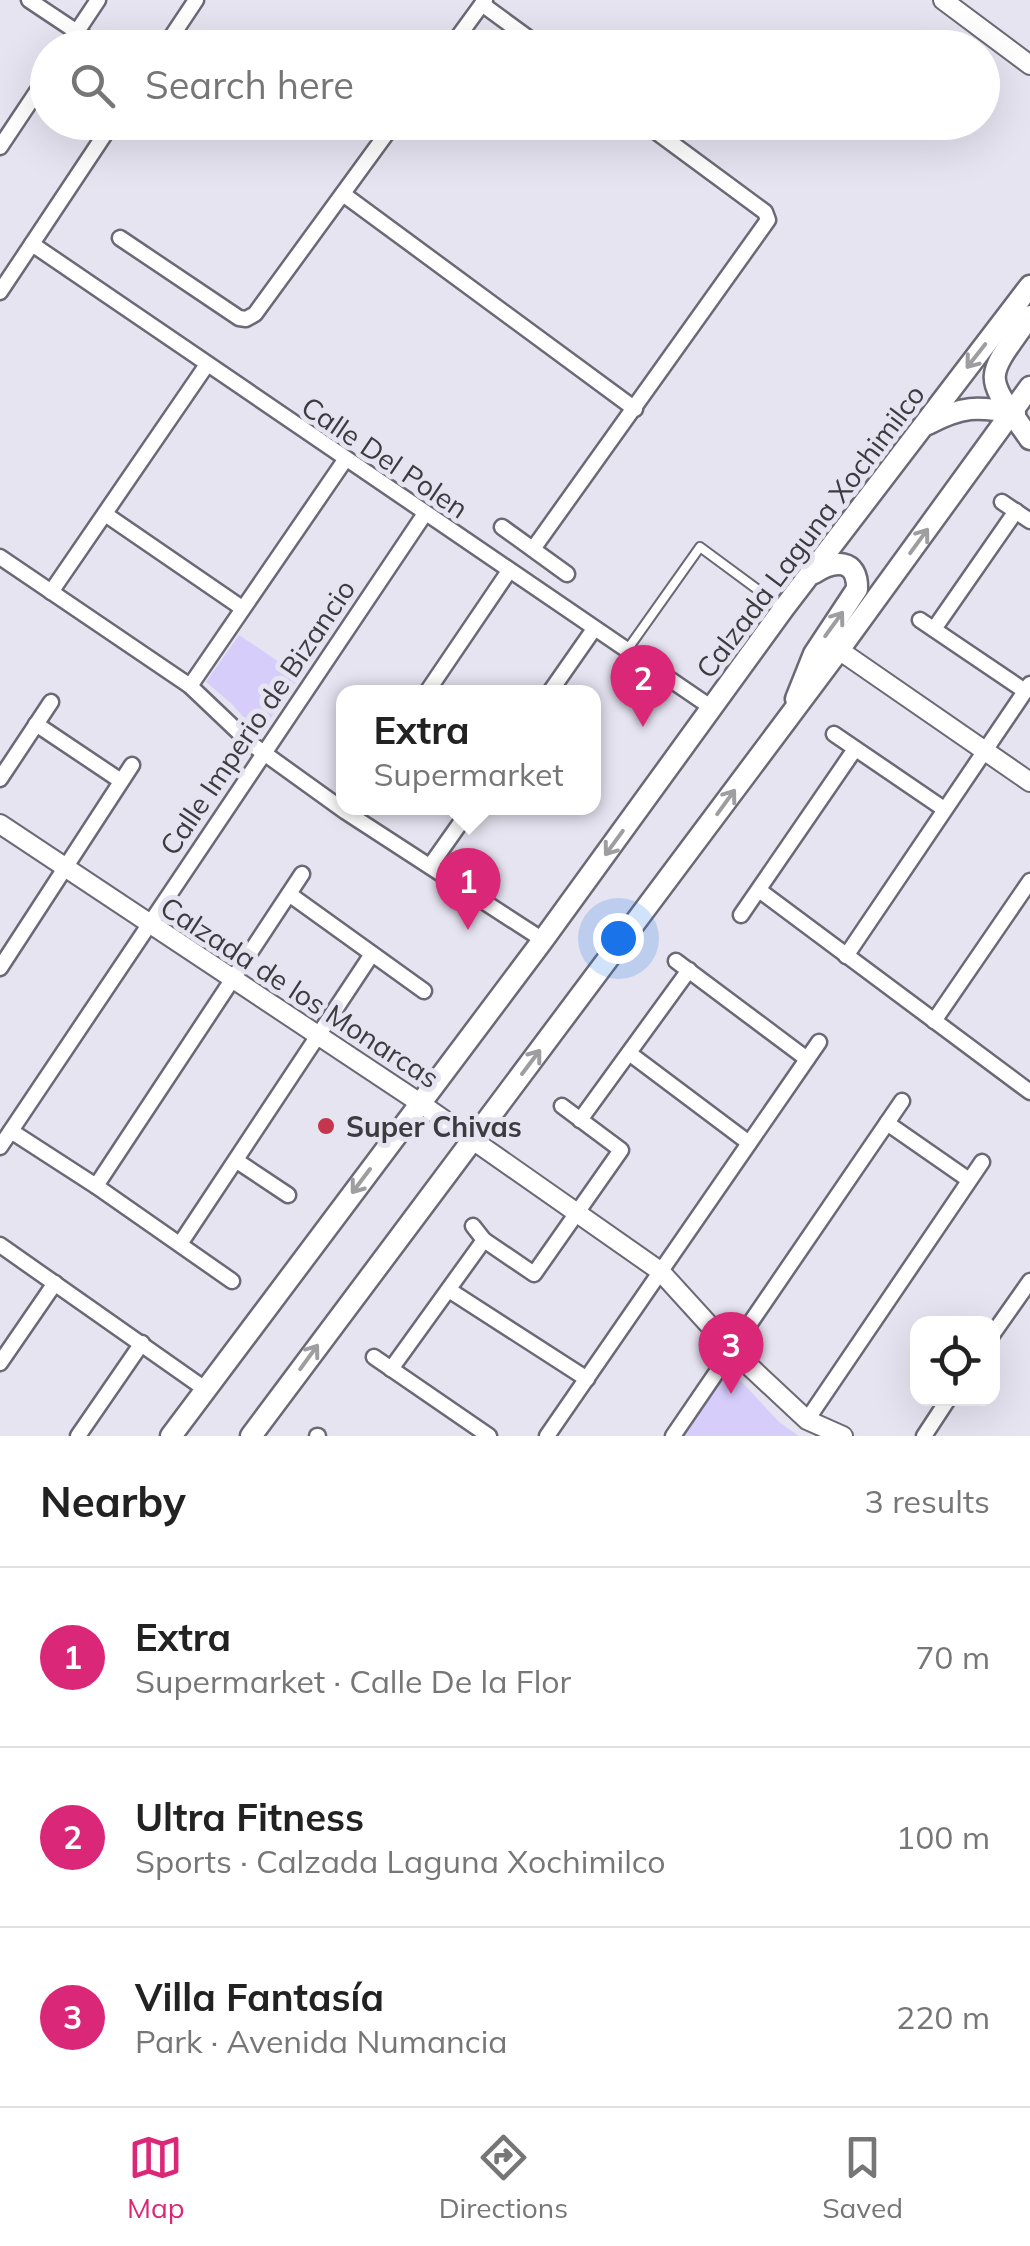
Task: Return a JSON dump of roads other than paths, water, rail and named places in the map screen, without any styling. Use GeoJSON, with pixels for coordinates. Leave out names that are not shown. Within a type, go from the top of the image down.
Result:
{"type":"FeatureCollection","features":[{"type":"Feature","properties":{"kind":"main road","name":"Calzada Laguna Xochimilco"},"geometry":{"type":"LineString","coordinates":[[171,1436],[543,940],[784,608],[1030,286]]}},
{"type":"Feature","properties":{"kind":"main road"},"geometry":{"type":"LineString","coordinates":[[1030,316],[996,364],[993,379],[996,391],[1021,414],[1030,440]]}},
{"type":"Feature","properties":{"kind":"main road"},"geometry":{"type":"LineString","coordinates":[[251,1436],[793,711],[1021,414],[1030,387]]}},
{"type":"Feature","properties":{"kind":"main road"},"geometry":{"type":"LineString","coordinates":[[921,427],[976,406],[1021,414]]}},
{"type":"Feature","properties":{"kind":"main road"},"geometry":{"type":"LineString","coordinates":[[793,711],[814,654],[857,589],[857,578],[840,562],[828,563],[809,576]]}},
{"type":"Feature","properties":{"kind":"street"},"geometry":{"type":"LineString","coordinates":[[29,0],[74,30]]}},
{"type":"Feature","properties":{"kind":"street"},"geometry":{"type":"LineString","coordinates":[[77,30],[98,0]]}},
{"type":"Feature","properties":{"kind":"street"},"geometry":{"type":"LineString","coordinates":[[176,30],[196,0]]}},
{"type":"Feature","properties":{"kind":"street"},"geometry":{"type":"LineString","coordinates":[[942,0],[983,30]]}},
{"type":"Feature","properties":{"kind":"street"},"geometry":{"type":"LineString","coordinates":[[463,30],[484,2],[519,30]]}},
{"type":"Feature","properties":{"kind":"street"},"geometry":{"type":"LineString","coordinates":[[1000,43],[1030,65]]}},
{"type":"Feature","properties":{"kind":"street"},"geometry":{"type":"LineString","coordinates":[[0,147],[30,102]]}},
{"type":"Feature","properties":{"kind":"street"},"geometry":{"type":"LineString","coordinates":[[0,292],[102,140]]}},
{"type":"Feature","properties":{"kind":"street"},"geometry":{"type":"LineString","coordinates":[[120,238],[246,319],[256,314],[383,140]]}},
{"type":"Feature","properties":{"kind":"street"},"geometry":{"type":"LineString","coordinates":[[534,549],[768,220],[765,212],[668,140]]}},
{"type":"Feature","properties":{"kind":"street"},"geometry":{"type":"LineString","coordinates":[[344,194],[635,408]]}},
{"type":"Feature","properties":{"kind":"street","name":"Calle Del Polen"},"geometry":{"type":"LineString","coordinates":[[32,244],[712,708]]}},
{"type":"Feature","properties":{"kind":"street"},"geometry":{"type":"LineString","coordinates":[[52,592],[206,366]]}},
{"type":"Feature","properties":{"kind":"street"},"geometry":{"type":"LineString","coordinates":[[190,686],[345,460]]}},
{"type":"Feature","properties":{"kind":"street"},"geometry":{"type":"LineString","coordinates":[[1002,502],[1030,521]]}},
{"type":"Feature","properties":{"kind":"street"},"geometry":{"type":"LineString","coordinates":[[934,629],[1016,512]]}},
{"type":"Feature","properties":{"kind":"street"},"geometry":{"type":"LineString","coordinates":[[104,514],[242,608]]}},
{"type":"Feature","properties":{"kind":"street","name":"Calle Imperio de Bizancio"},"geometry":{"type":"LineString","coordinates":[[0,1147],[424,515]]}},
{"type":"Feature","properties":{"kind":"street"},"geometry":{"type":"LineString","coordinates":[[502,527],[567,574]]}},
{"type":"Feature","properties":{"kind":"street"},"geometry":{"type":"LineString","coordinates":[[0,557],[190,686],[263,752],[336,802]]}},
{"type":"Feature","properties":{"kind":"street"},"geometry":{"type":"LineString","coordinates":[[432,685],[509,571]]}},
{"type":"Feature","properties":{"kind":"street"},"geometry":{"type":"LineString","coordinates":[[846,956],[1028,688],[920,620]]}},
{"type":"Feature","properties":{"kind":"street"},"geometry":{"type":"LineString","coordinates":[[555,685],[594,629]]}},
{"type":"Feature","properties":{"kind":"street"},"geometry":{"type":"LineString","coordinates":[[840,650],[1030,782]]}},
{"type":"Feature","properties":{"kind":"street"},"geometry":{"type":"LineString","coordinates":[[0,780],[51,702]]}},
{"type":"Feature","properties":{"kind":"street"},"geometry":{"type":"LineString","coordinates":[[36,724],[121,781]]}},
{"type":"Feature","properties":{"kind":"street"},"geometry":{"type":"LineString","coordinates":[[834,734],[944,809]]}},
{"type":"Feature","properties":{"kind":"street"},"geometry":{"type":"LineString","coordinates":[[741,914],[855,749]]}},
{"type":"Feature","properties":{"kind":"street"},"geometry":{"type":"LineString","coordinates":[[0,968],[132,765]]}},
{"type":"Feature","properties":{"kind":"street"},"geometry":{"type":"LineString","coordinates":[[354,815],[543,940]]}},
{"type":"Feature","properties":{"kind":"street"},"geometry":{"type":"LineString","coordinates":[[430,866],[466,815]]}},
{"type":"Feature","properties":{"kind":"street","name":"Calzada de los Monarcas"},"geometry":{"type":"LineString","coordinates":[[0,824],[420,1104],[660,1271],[731,1348],[807,1420],[843,1436]]}},
{"type":"Feature","properties":{"kind":"street"},"geometry":{"type":"LineString","coordinates":[[96,1186],[302,874]]}},
{"type":"Feature","properties":{"kind":"street"},"geometry":{"type":"LineString","coordinates":[[934,1021],[1030,881]]}},
{"type":"Feature","properties":{"kind":"street"},"geometry":{"type":"LineString","coordinates":[[759,890],[934,1021],[1028,1085]]}},
{"type":"Feature","properties":{"kind":"street"},"geometry":{"type":"LineString","coordinates":[[288,894],[424,992]]}},
{"type":"Feature","properties":{"kind":"street"},"geometry":{"type":"LineString","coordinates":[[180,1244],[372,954]]}},
{"type":"Feature","properties":{"kind":"street"},"geometry":{"type":"LineString","coordinates":[[580,1120],[629,1053],[682,966],[808,1060]]}},
{"type":"Feature","properties":{"kind":"street"},"geometry":{"type":"LineString","coordinates":[[547,1436],[819,1042]]}},
{"type":"Feature","properties":{"kind":"street"},"geometry":{"type":"LineString","coordinates":[[629,1053],[750,1143]]}},
{"type":"Feature","properties":{"kind":"street"},"geometry":{"type":"LineString","coordinates":[[673,1436],[902,1101]]}},
{"type":"Feature","properties":{"kind":"street"},"geometry":{"type":"LineString","coordinates":[[473,1226],[484,1240],[534,1274],[620,1150],[562,1106]]}},
{"type":"Feature","properties":{"kind":"street"},"geometry":{"type":"LineString","coordinates":[[887,1123],[969,1180]]}},
{"type":"Feature","properties":{"kind":"street"},"geometry":{"type":"LineString","coordinates":[[11,1132],[96,1186],[232,1282]]}},
{"type":"Feature","properties":{"kind":"street"},"geometry":{"type":"LineString","coordinates":[[237,1160],[288,1195]]}},
{"type":"Feature","properties":{"kind":"street"},"geometry":{"type":"LineString","coordinates":[[807,1420],[982,1162]]}},
{"type":"Feature","properties":{"kind":"street"},"geometry":{"type":"LineString","coordinates":[[392,1369],[484,1240]]}},
{"type":"Feature","properties":{"kind":"street"},"geometry":{"type":"LineString","coordinates":[[0,1244],[205,1389]]}},
{"type":"Feature","properties":{"kind":"street"},"geometry":{"type":"LineString","coordinates":[[1000,1324],[1030,1281]]}},
{"type":"Feature","properties":{"kind":"street"},"geometry":{"type":"LineString","coordinates":[[0,1363],[55,1283]]}},
{"type":"Feature","properties":{"kind":"street"},"geometry":{"type":"LineString","coordinates":[[449,1290],[586,1379]]}},
{"type":"Feature","properties":{"kind":"street"},"geometry":{"type":"LineString","coordinates":[[78,1436],[142,1343]]}},
{"type":"Feature","properties":{"kind":"street"},"geometry":{"type":"LineString","coordinates":[[374,1357],[489,1436]]}},
{"type":"Feature","properties":{"kind":"street"},"geometry":{"type":"LineString","coordinates":[[924,1436],[944,1406]]}},
{"type":"Feature","properties":{"kind":"lane"},"geometry":{"type":"LineString","coordinates":[[627,651],[700,547],[784,608]]}},
{"type":"Feature","properties":{"kind":"place","name":"Ultra Fitness"},"geometry":{"type":"Point","coordinates":[643,727]}},
{"type":"Feature","properties":{"kind":"place","name":"Extra"},"geometry":{"type":"Point","coordinates":[468,930]}},
{"type":"Feature","properties":{"kind":"place","name":"Super Chivas"},"geometry":{"type":"Point","coordinates":[326,1126]}},
{"type":"Feature","properties":{"kind":"place","name":"Villa Fantasía"},"geometry":{"type":"Point","coordinates":[731,1394]}}]}
